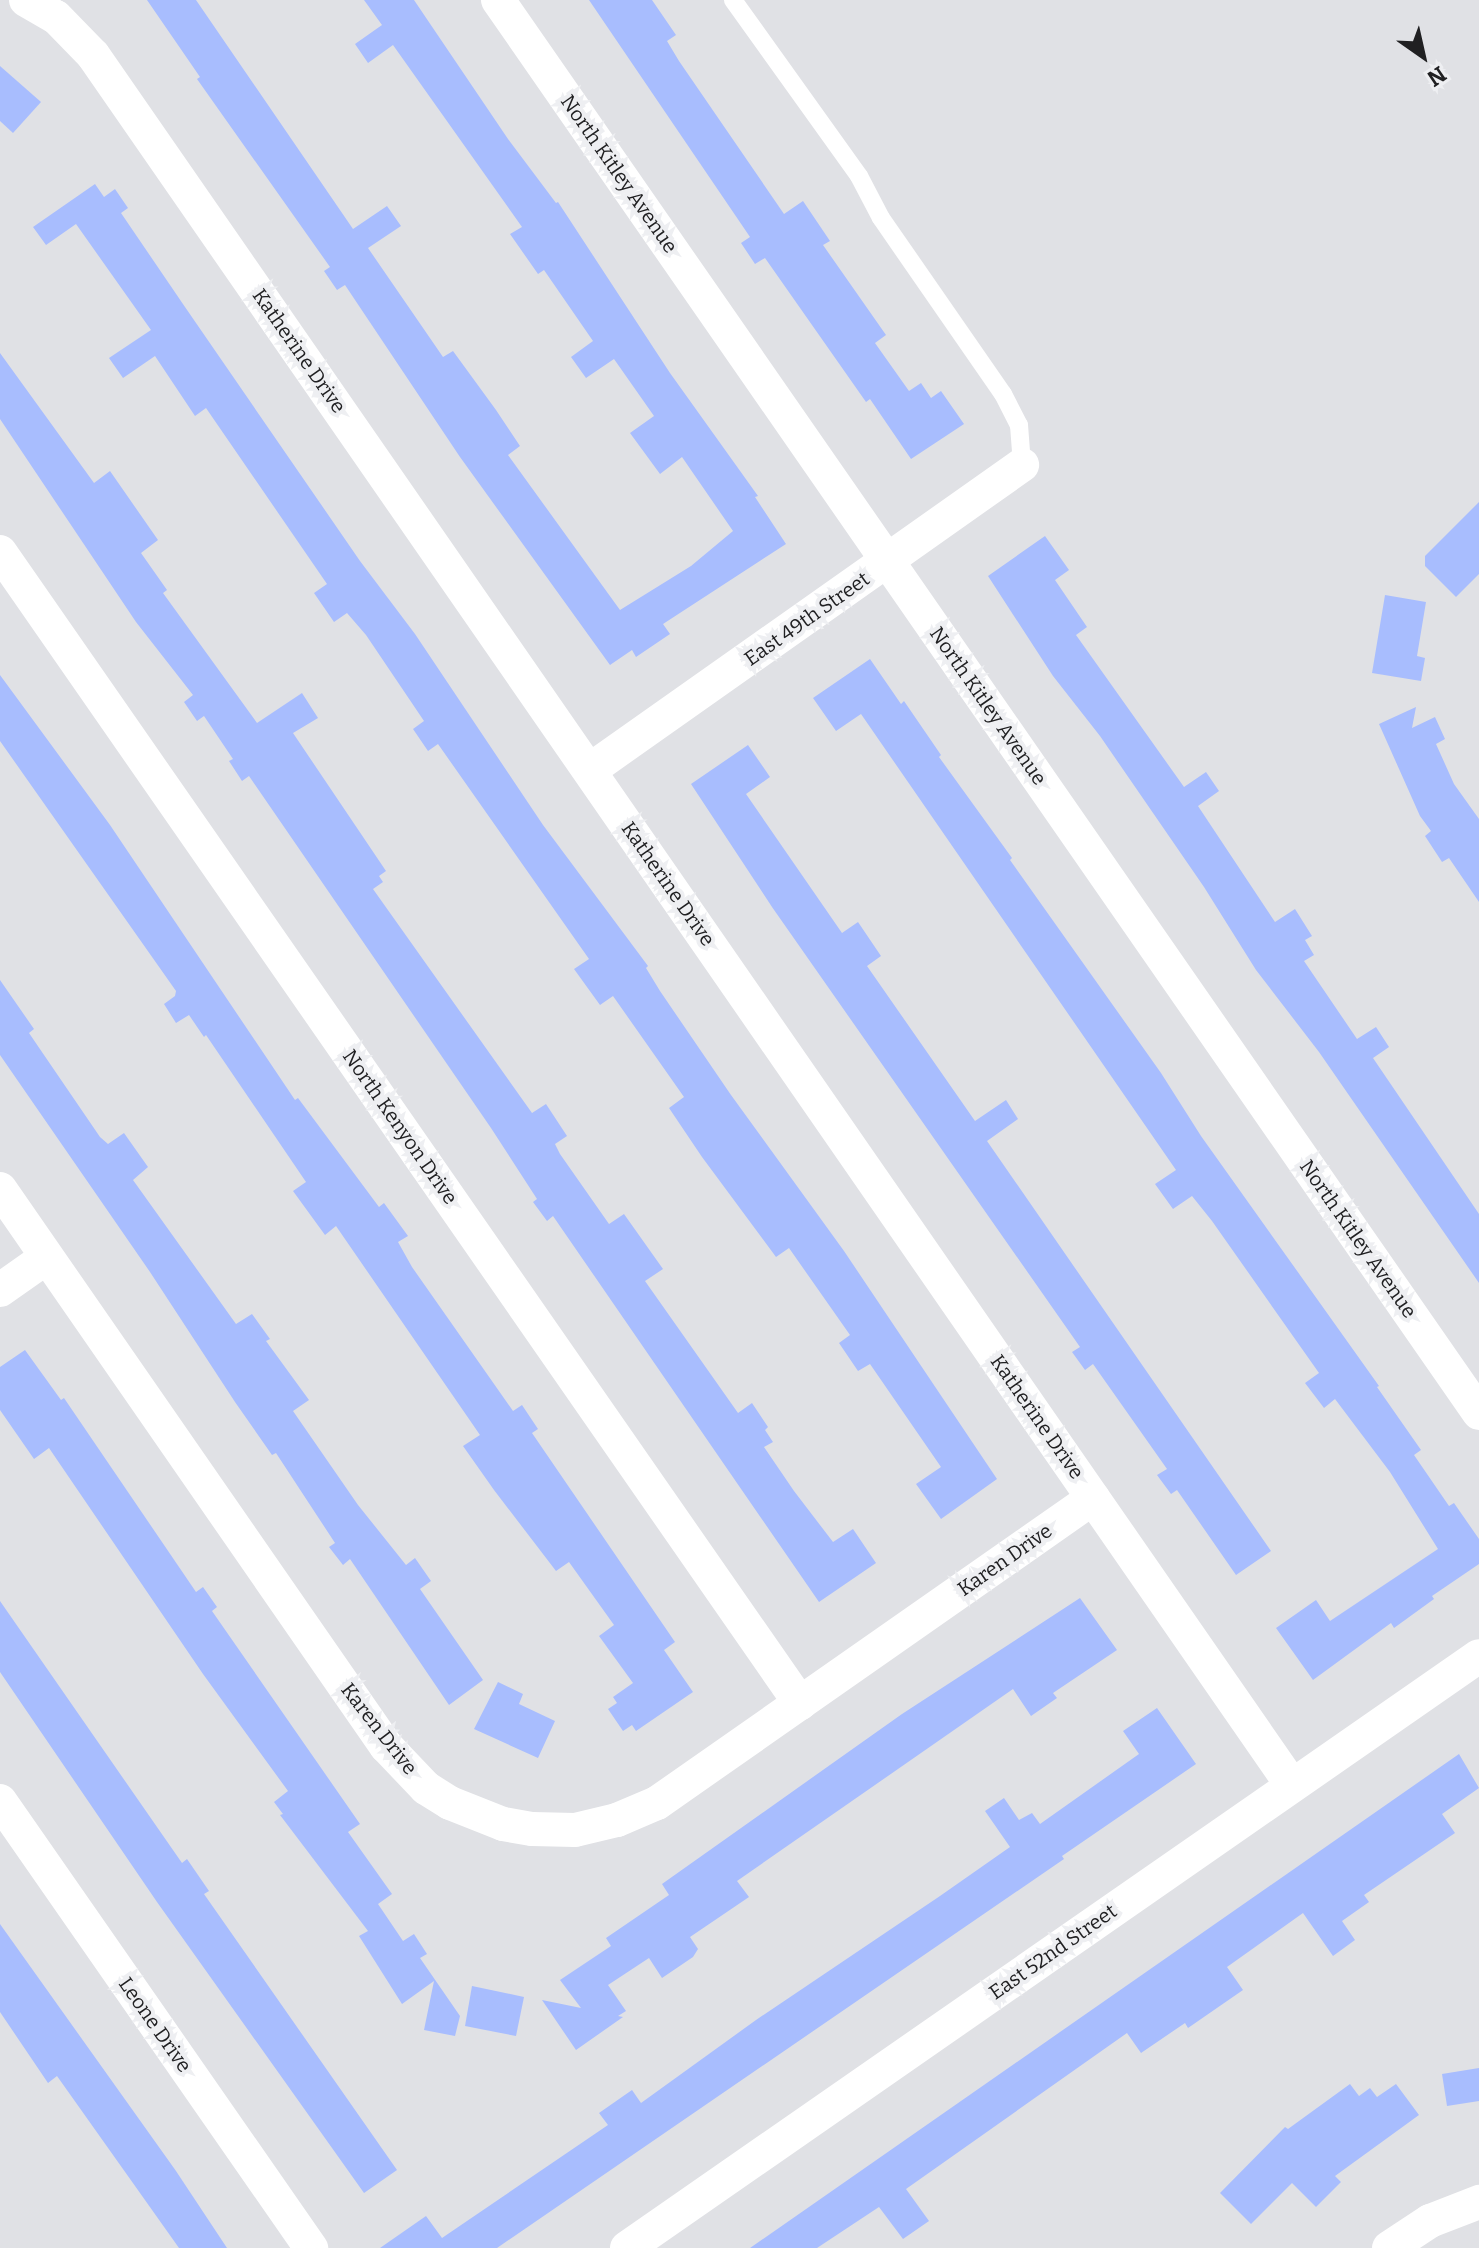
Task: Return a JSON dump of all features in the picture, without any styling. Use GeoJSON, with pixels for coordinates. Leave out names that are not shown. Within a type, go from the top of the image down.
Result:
{"type":"FeatureCollection","features":[{"type":"Feature","properties":{"kind":"street","name":"Katherine Drive"},"geometry":{"type":"LineString","coordinates":[[26,0],[56,17],[93,55],[1292,1785]]}},
{"type":"Feature","properties":{"kind":"street","name":"North Kitley Avenue"},"geometry":{"type":"LineString","coordinates":[[498,0],[1479,1413]]}},
{"type":"Feature","properties":{"kind":"street","name":"East 49th Street"},"geometry":{"type":"LineString","coordinates":[[590,770],[1022,465]]}},
{"type":"Feature","properties":{"kind":"street","name":"North Kenyon Drive"},"geometry":{"type":"LineString","coordinates":[[0,552],[800,1703]]}},
{"type":"Feature","properties":{"kind":"street","name":"Karen Drive"},"geometry":{"type":"LineString","coordinates":[[0,1189],[386,1746],[426,1788],[450,1803],[503,1824],[532,1829],[575,1830],[617,1820],[657,1803],[1093,1498]]}},
{"type":"Feature","properties":{"kind":"street"},"geometry":{"type":"LineString","coordinates":[[0,1290],[47,1257]]}},
{"type":"Feature","properties":{"kind":"street","name":"East 52nd Street"},"geometry":{"type":"LineString","coordinates":[[627,2248],[1479,1656]]}},
{"type":"Feature","properties":{"kind":"street","name":"Leone Drive"},"geometry":{"type":"LineString","coordinates":[[0,1801],[311,2248]]}},
{"type":"Feature","properties":{"kind":"street"},"geometry":{"type":"LineString","coordinates":[[1389,2248],[1430,2221],[1479,2202]]}},
{"type":"Feature","properties":{"kind":"lane"},"geometry":{"type":"LineString","coordinates":[[733,0],[859,176],[881,218],[1003,394],[1019,425],[1022,465]]}},
{"type":"Feature","properties":{"kind":"building"},"geometry":{"type":"Polygon","coordinates":[[[147,0],[196,0],[353,229],[387,206],[401,226],[368,248],[443,357],[453,351],[496,410],[520,446],[508,455],[620,610],[691,566],[733,531],[682,457],[660,474],[630,433],[654,416],[614,359],[586,378],[571,357],[593,341],[544,270],[538,274],[510,234],[522,227],[393,45],[368,63],[355,44],[382,25],[364,0],[414,0],[508,139],[558,202],[670,373],[758,496],[755,497],[786,544],[663,624],[670,634],[636,657],[632,650],[610,665],[460,457],[345,285],[337,290],[324,271],[330,267],[197,79],[200,77],[147,0]]]}},
{"type":"Feature","properties":{"kind":"building"},"geometry":{"type":"Polygon","coordinates":[[[589,0],[652,0],[676,35],[667,41],[679,61],[784,214],[803,201],[830,241],[823,245],[886,335],[875,343],[909,391],[921,383],[931,398],[941,391],[964,424],[911,459],[870,399],[866,402],[765,258],[755,264],[741,243],[750,237],[589,0]]]}},
{"type":"Feature","properties":{"kind":"building"},"geometry":{"type":"Polygon","coordinates":[[[0,66],[41,102],[13,133],[0,121],[0,66]]]}},
{"type":"Feature","properties":{"kind":"building"},"geometry":{"type":"Polygon","coordinates":[[[95,184],[104,197],[115,189],[128,208],[121,213],[185,307],[360,561],[415,634],[543,825],[648,966],[646,968],[660,991],[844,1251],[997,1479],[941,1519],[916,1484],[941,1467],[870,1364],[858,1371],[839,1343],[850,1335],[789,1248],[776,1257],[702,1157],[669,1108],[684,1097],[613,996],[600,1005],[574,969],[589,959],[438,744],[428,751],[413,729],[424,721],[366,635],[347,613],[334,622],[314,593],[327,584],[206,408],[195,416],[155,356],[123,378],[109,358],[151,330],[76,224],[46,245],[33,227],[95,184]]]}},
{"type":"Feature","properties":{"kind":"building"},"geometry":{"type":"Polygon","coordinates":[[[0,353],[94,483],[110,471],[158,540],[141,553],[167,590],[163,593],[257,723],[302,693],[318,718],[293,733],[386,871],[379,876],[383,882],[373,889],[532,1113],[546,1104],[567,1136],[555,1144],[560,1154],[609,1224],[624,1214],[663,1269],[645,1281],[738,1413],[752,1403],[768,1427],[765,1430],[773,1442],[764,1447],[794,1491],[833,1542],[853,1529],[876,1563],[819,1602],[553,1216],[547,1221],[533,1202],[537,1199],[491,1128],[249,776],[242,781],[229,761],[233,759],[204,716],[197,721],[184,702],[193,695],[136,622],[0,419],[0,353]]]}},
{"type":"Feature","properties":{"kind":"building"},"geometry":{"type":"Polygon","coordinates":[[[1479,502],[1479,574],[1456,597],[1425,566],[1425,556],[1479,502]]]}},
{"type":"Feature","properties":{"kind":"building"},"geometry":{"type":"Polygon","coordinates":[[[1045,536],[1069,570],[1055,580],[1087,627],[1076,635],[1184,787],[1206,772],[1219,791],[1198,806],[1275,922],[1295,909],[1312,936],[1305,940],[1314,955],[1304,961],[1357,1039],[1376,1027],[1389,1047],[1373,1058],[1479,1214],[1479,1283],[1319,1052],[1256,970],[1204,887],[1100,736],[1053,676],[988,576],[1045,536]]]}},
{"type":"Feature","properties":{"kind":"building"},"geometry":{"type":"Polygon","coordinates":[[[1385,595],[1426,602],[1417,656],[1425,658],[1421,681],[1372,673],[1385,595]]]}},
{"type":"Feature","properties":{"kind":"building"},"geometry":{"type":"Polygon","coordinates":[[[870,659],[901,704],[904,701],[941,755],[939,757],[1161,1073],[1201,1136],[1379,1386],[1421,1450],[1414,1455],[1449,1506],[1454,1503],[1479,1539],[1479,1564],[1432,1596],[1434,1599],[1394,1628],[1391,1623],[1313,1680],[1276,1628],[1316,1600],[1330,1621],[1438,1549],[1390,1472],[1335,1399],[1324,1408],[1305,1383],[1319,1373],[1212,1221],[1192,1196],[1173,1209],[1155,1184],[1176,1170],[861,714],[836,731],[813,698],[870,659]]]}},
{"type":"Feature","properties":{"kind":"building"},"geometry":{"type":"Polygon","coordinates":[[[0,675],[110,825],[295,1100],[298,1098],[379,1207],[384,1203],[408,1236],[398,1242],[412,1267],[513,1411],[522,1405],[538,1429],[532,1433],[675,1642],[664,1650],[693,1692],[636,1731],[632,1725],[623,1731],[608,1709],[617,1703],[613,1697],[633,1683],[599,1636],[614,1625],[569,1562],[556,1571],[494,1490],[463,1446],[480,1435],[336,1226],[325,1235],[293,1191],[306,1182],[206,1035],[204,1037],[189,1015],[176,1023],[164,1004],[175,996],[176,991],[0,741],[0,675]]]}},
{"type":"Feature","properties":{"kind":"building"},"geometry":{"type":"Polygon","coordinates":[[[1416,707],[1412,728],[1435,717],[1445,739],[1436,744],[1454,784],[1479,819],[1479,902],[1449,858],[1442,862],[1425,836],[1431,831],[1420,816],[1379,724],[1416,707]]]}},
{"type":"Feature","properties":{"kind":"building"},"geometry":{"type":"Polygon","coordinates":[[[748,745],[770,777],[746,794],[842,933],[858,922],[881,956],[867,966],[975,1121],[1006,1100],[1018,1119],[987,1141],[1271,1551],[1236,1575],[1177,1490],[1171,1494],[1157,1475],[1167,1469],[1093,1364],[1085,1370],[1072,1352],[1080,1347],[772,907],[691,784],[748,745]]]}},
{"type":"Feature","properties":{"kind":"building"},"geometry":{"type":"Polygon","coordinates":[[[0,980],[34,1029],[29,1033],[100,1137],[108,1144],[124,1133],[148,1167],[133,1180],[236,1324],[252,1314],[270,1339],[266,1341],[309,1400],[293,1411],[358,1505],[406,1565],[415,1558],[431,1581],[420,1589],[483,1680],[449,1705],[350,1559],[343,1565],[329,1547],[335,1543],[276,1453],[272,1455],[235,1402],[150,1272],[0,1055],[0,980]]]}},
{"type":"Feature","properties":{"kind":"building"},"geometry":{"type":"Polygon","coordinates":[[[25,1350],[61,1400],[64,1398],[196,1592],[203,1587],[217,1607],[212,1611],[360,1824],[348,1832],[392,1894],[378,1904],[403,1941],[414,1934],[427,1954],[420,1958],[460,2016],[455,2036],[424,2030],[434,1981],[402,2004],[359,1936],[368,1931],[280,1815],[283,1814],[274,1802],[288,1791],[203,1674],[49,1448],[34,1459],[0,1410],[0,1367],[25,1350]]]}},
{"type":"Feature","properties":{"kind":"building"},"geometry":{"type":"Polygon","coordinates":[[[1080,1598],[1117,1650],[1053,1693],[1057,1698],[1031,1716],[1013,1689],[737,1881],[749,1897],[690,1937],[698,1949],[693,1957],[662,1978],[649,1958],[608,1985],[626,2011],[618,2016],[623,2017],[576,2050],[542,2000],[581,2008],[560,1980],[611,1946],[606,1938],[669,1895],[662,1884],[902,1714],[1080,1598]]]}},
{"type":"Feature","properties":{"kind":"building"},"geometry":{"type":"Polygon","coordinates":[[[0,1601],[182,1863],[187,1859],[209,1891],[204,1894],[397,2170],[364,2193],[157,1902],[0,1672],[0,1601]]]}},
{"type":"Feature","properties":{"kind":"building"},"geometry":{"type":"Polygon","coordinates":[[[498,1682],[523,1694],[519,1704],[555,1721],[538,1758],[474,1729],[498,1682]]]}},
{"type":"Feature","properties":{"kind":"building"},"geometry":{"type":"Polygon","coordinates":[[[1157,1708],[1196,1764],[1062,1856],[1064,1859],[497,2248],[380,2248],[426,2216],[442,2238],[608,2125],[599,2113],[632,2090],[641,2103],[756,2020],[940,1896],[1010,1847],[985,1811],[1004,1798],[1019,1820],[1032,1813],[1040,1824],[1139,1754],[1123,1731],[1157,1708]]]}},
{"type":"Feature","properties":{"kind":"building"},"geometry":{"type":"Polygon","coordinates":[[[1459,1754],[1479,1788],[1442,1814],[1455,1833],[1364,1895],[1369,1902],[1342,1921],[1355,1940],[1333,1956],[1303,1913],[1227,1967],[1243,1990],[1188,2028],[1185,2023],[1141,2053],[1127,2033],[906,2189],[929,2221],[903,2239],[879,2207],[817,2248],[750,2248],[1459,1754]]]}},
{"type":"Feature","properties":{"kind":"building"},"geometry":{"type":"Polygon","coordinates":[[[0,1924],[176,2171],[227,2248],[179,2248],[57,2076],[48,2083],[0,2012],[0,1924]]]}},
{"type":"Feature","properties":{"kind":"building"},"geometry":{"type":"Polygon","coordinates":[[[472,1986],[524,1997],[516,2036],[465,2026],[472,1986]]]}},
{"type":"Feature","properties":{"kind":"building"},"geometry":{"type":"Polygon","coordinates":[[[1479,2068],[1479,2101],[1447,2106],[1442,2074],[1479,2068]]]}},
{"type":"Feature","properties":{"kind":"building"},"geometry":{"type":"Polygon","coordinates":[[[1350,2084],[1359,2096],[1370,2088],[1377,2097],[1396,2084],[1419,2115],[1335,2176],[1341,2182],[1316,2207],[1292,2183],[1251,2224],[1220,2193],[1285,2127],[1288,2129],[1350,2084]]]}}]}
